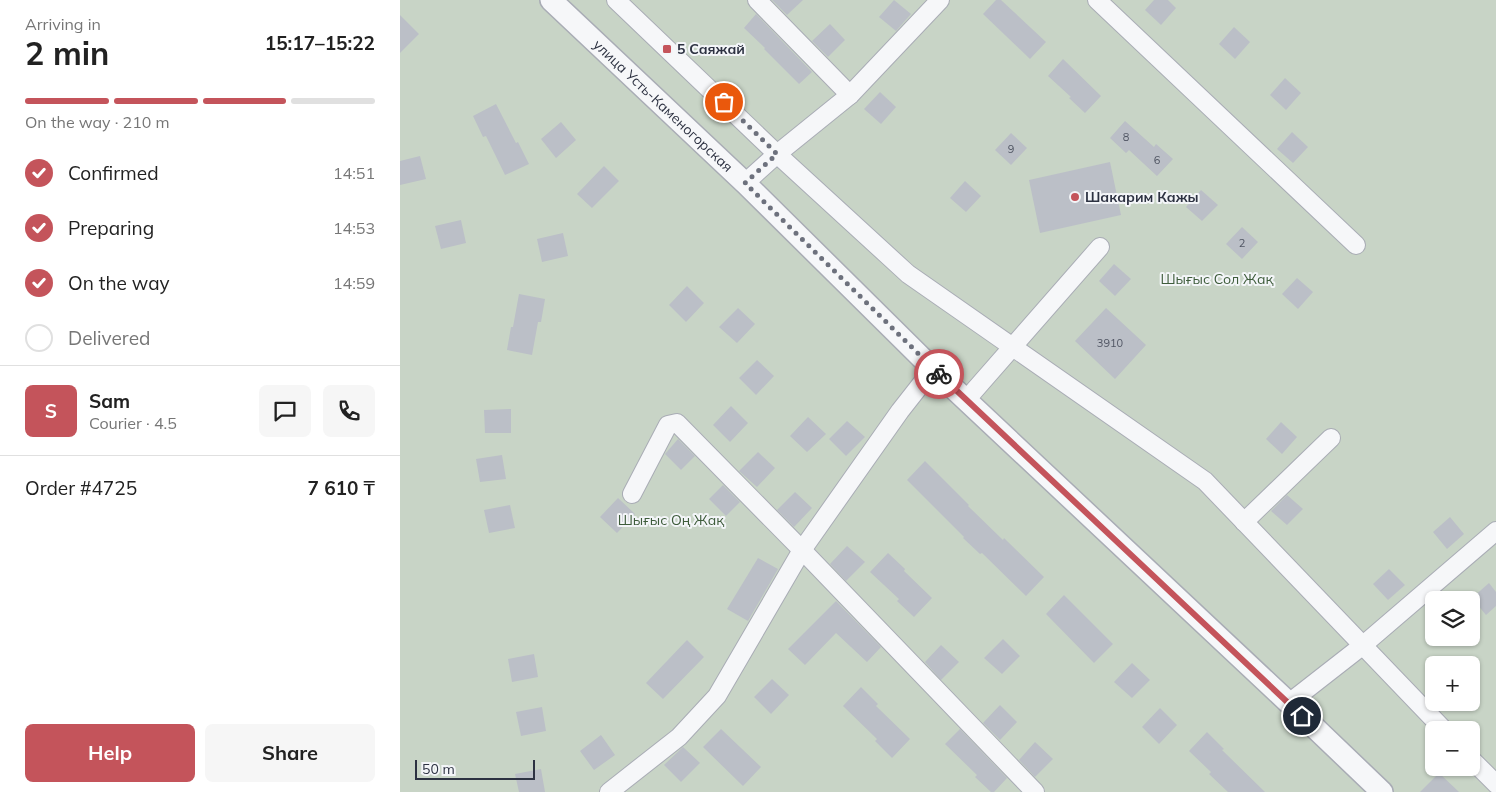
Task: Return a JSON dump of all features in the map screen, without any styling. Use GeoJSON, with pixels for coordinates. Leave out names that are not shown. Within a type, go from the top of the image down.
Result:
{"type":"FeatureCollection","features":[{"type":"Feature","properties":{"kind":"street","name":"улица Усть-Каменогорская"},"geometry":{"type":"LineString","coordinates":[[551,0],[745,183],[933,369],[1382,792]]}},
{"type":"Feature","properties":{"kind":"street"},"geometry":{"type":"LineString","coordinates":[[616,0],[777,154],[908,274],[1205,481],[1435,721]]}},
{"type":"Feature","properties":{"kind":"street"},"geometry":{"type":"LineString","coordinates":[[757,0],[850,95]]}},
{"type":"Feature","properties":{"kind":"street"},"geometry":{"type":"LineString","coordinates":[[745,183],[777,154],[850,95],[940,0]]}},
{"type":"Feature","properties":{"kind":"street"},"geometry":{"type":"LineString","coordinates":[[1097,0],[1356,245]]}},
{"type":"Feature","properties":{"kind":"street"},"geometry":{"type":"LineString","coordinates":[[966,400],[1100,247]]}},
{"type":"Feature","properties":{"kind":"street"},"geometry":{"type":"LineString","coordinates":[[609,792],[680,737],[717,696],[802,550],[900,411],[933,369]]}},
{"type":"Feature","properties":{"kind":"street"},"geometry":{"type":"LineString","coordinates":[[632,494],[668,425],[677,423],[1035,792]]}},
{"type":"Feature","properties":{"kind":"street"},"geometry":{"type":"LineString","coordinates":[[1244,522],[1330,438]]}},
{"type":"Feature","properties":{"kind":"street"},"geometry":{"type":"LineString","coordinates":[[1289,703],[1362,646],[1496,531]]}},
{"type":"Feature","properties":{"kind":"street"},"geometry":{"type":"LineString","coordinates":[[1480,768],[1496,784]]}},
{"type":"Feature","properties":{"kind":"green space"},"geometry":{"type":"Polygon","coordinates":[[[400,0],[1496,0],[1496,792],[400,792],[400,0]]]}},
{"type":"Feature","properties":{"kind":"building"},"geometry":{"type":"Polygon","coordinates":[[[772,0],[803,0],[787,15],[772,0]]]}},
{"type":"Feature","properties":{"kind":"building"},"geometry":{"type":"Polygon","coordinates":[[[894,0],[911,14],[896,31],[879,17],[894,0]]]}},
{"type":"Feature","properties":{"kind":"building"},"geometry":{"type":"Polygon","coordinates":[[[996,0],[1001,0],[1046,42],[1030,59],[983,14],[996,0]]]}},
{"type":"Feature","properties":{"kind":"building"},"geometry":{"type":"Polygon","coordinates":[[[1154,0],[1168,0],[1176,8],[1161,25],[1145,10],[1154,0]]]}},
{"type":"Feature","properties":{"kind":"building"},"geometry":{"type":"Polygon","coordinates":[[[756,14],[812,72],[799,84],[744,28],[756,14]]]}},
{"type":"Feature","properties":{"kind":"building"},"geometry":{"type":"Polygon","coordinates":[[[400,15],[419,34],[400,53],[400,15]]]}},
{"type":"Feature","properties":{"kind":"building"},"geometry":{"type":"Polygon","coordinates":[[[830,24],[845,40],[828,57],[812,41],[830,24]]]}},
{"type":"Feature","properties":{"kind":"building"},"geometry":{"type":"Polygon","coordinates":[[[1234,27],[1250,42],[1235,59],[1219,44],[1234,27]]]}},
{"type":"Feature","properties":{"kind":"building"},"geometry":{"type":"Polygon","coordinates":[[[1063,59],[1101,96],[1085,113],[1048,76],[1063,59]]]}},
{"type":"Feature","properties":{"kind":"building"},"geometry":{"type":"Polygon","coordinates":[[[1285,78],[1301,93],[1286,110],[1270,95],[1285,78]]]}},
{"type":"Feature","properties":{"kind":"building"},"geometry":{"type":"Polygon","coordinates":[[[880,92],[896,107],[881,124],[864,109],[880,92]]]}},
{"type":"Feature","properties":{"kind":"building"},"geometry":{"type":"Polygon","coordinates":[[[496,104],[529,164],[505,175],[486,136],[483,137],[473,116],[496,104]]]}},
{"type":"Feature","properties":{"kind":"building"},"geometry":{"type":"Polygon","coordinates":[[[1125,121],[1154,147],[1156,144],[1173,159],[1157,176],[1129,150],[1126,153],[1110,138],[1125,121]]]}},
{"type":"Feature","properties":{"kind":"building"},"geometry":{"type":"Polygon","coordinates":[[[561,122],[576,140],[556,158],[541,139],[561,122]]]}},
{"type":"Feature","properties":{"kind":"building"},"geometry":{"type":"Polygon","coordinates":[[[1292,132],[1308,147],[1293,163],[1277,149],[1292,132]]]}},
{"type":"Feature","properties":{"kind":"building"},"geometry":{"type":"Polygon","coordinates":[[[1011,133],[1027,148],[1011,165],[995,150],[1011,133]]]}},
{"type":"Feature","properties":{"kind":"building"},"geometry":{"type":"Polygon","coordinates":[[[420,156],[426,179],[400,185],[400,161],[420,156]]]}},
{"type":"Feature","properties":{"kind":"building","name":"Шакарим Кажы"},"geometry":{"type":"Polygon","coordinates":[[[1110,162],[1121,215],[1040,233],[1029,180],[1110,162]]]}},
{"type":"Feature","properties":{"kind":"building"},"geometry":{"type":"Polygon","coordinates":[[[604,166],[619,181],[592,208],[577,194],[604,166]]]}},
{"type":"Feature","properties":{"kind":"building"},"geometry":{"type":"Polygon","coordinates":[[[965,181],[981,196],[966,212],[950,198],[965,181]]]}},
{"type":"Feature","properties":{"kind":"building"},"geometry":{"type":"Polygon","coordinates":[[[1201,190],[1218,205],[1202,221],[1186,207],[1201,190]]]}},
{"type":"Feature","properties":{"kind":"building"},"geometry":{"type":"Polygon","coordinates":[[[461,220],[466,243],[441,249],[435,226],[461,220]]]}},
{"type":"Feature","properties":{"kind":"building"},"geometry":{"type":"Polygon","coordinates":[[[1242,227],[1258,242],[1242,259],[1226,244],[1242,227]]]}},
{"type":"Feature","properties":{"kind":"building"},"geometry":{"type":"Polygon","coordinates":[[[563,233],[568,256],[542,262],[537,239],[563,233]]]}},
{"type":"Feature","properties":{"kind":"building"},"geometry":{"type":"Polygon","coordinates":[[[1114,264],[1131,279],[1115,296],[1099,281],[1114,264]]]}},
{"type":"Feature","properties":{"kind":"building"},"geometry":{"type":"Polygon","coordinates":[[[1297,278],[1313,292],[1298,309],[1282,294],[1297,278]]]}},
{"type":"Feature","properties":{"kind":"building"},"geometry":{"type":"Polygon","coordinates":[[[687,286],[704,303],[686,322],[669,305],[687,286]]]}},
{"type":"Feature","properties":{"kind":"building"},"geometry":{"type":"Polygon","coordinates":[[[519,294],[545,299],[541,322],[538,322],[532,355],[507,350],[519,294]]]}},
{"type":"Feature","properties":{"kind":"building"},"geometry":{"type":"Polygon","coordinates":[[[738,308],[755,324],[737,343],[719,327],[738,308]]]}},
{"type":"Feature","properties":{"kind":"building"},"geometry":{"type":"Polygon","coordinates":[[[1106,308],[1146,345],[1115,379],[1075,341],[1106,308]]]}},
{"type":"Feature","properties":{"kind":"building"},"geometry":{"type":"Polygon","coordinates":[[[757,360],[774,376],[756,395],[739,378],[757,360]]]}},
{"type":"Feature","properties":{"kind":"building"},"geometry":{"type":"Polygon","coordinates":[[[731,406],[748,423],[730,442],[713,425],[731,406]]]}},
{"type":"Feature","properties":{"kind":"building"},"geometry":{"type":"Polygon","coordinates":[[[511,409],[511,433],[485,433],[484,410],[511,409]]]}},
{"type":"Feature","properties":{"kind":"building"},"geometry":{"type":"Polygon","coordinates":[[[808,417],[826,434],[807,452],[790,436],[808,417]]]}},
{"type":"Feature","properties":{"kind":"building"},"geometry":{"type":"Polygon","coordinates":[[[847,421],[865,437],[846,456],[829,439],[847,421]]]}},
{"type":"Feature","properties":{"kind":"building"},"geometry":{"type":"Polygon","coordinates":[[[1281,422],[1297,437],[1282,454],[1266,439],[1281,422]]]}},
{"type":"Feature","properties":{"kind":"building"},"geometry":{"type":"Polygon","coordinates":[[[678,439],[695,456],[681,470],[665,454],[678,439]]]}},
{"type":"Feature","properties":{"kind":"building"},"geometry":{"type":"Polygon","coordinates":[[[758,452],[775,468],[757,487],[739,471],[758,452]]]}},
{"type":"Feature","properties":{"kind":"building"},"geometry":{"type":"Polygon","coordinates":[[[502,455],[506,479],[480,482],[476,459],[502,455]]]}},
{"type":"Feature","properties":{"kind":"building"},"geometry":{"type":"Polygon","coordinates":[[[925,461],[968,506],[1044,577],[1026,596],[982,553],[980,554],[963,538],[907,480],[925,461]]]}},
{"type":"Feature","properties":{"kind":"building"},"geometry":{"type":"Polygon","coordinates":[[[723,485],[740,502],[726,516],[709,499],[723,485]]]}},
{"type":"Feature","properties":{"kind":"building"},"geometry":{"type":"Polygon","coordinates":[[[795,492],[812,508],[794,527],[777,510],[795,492]]]}},
{"type":"Feature","properties":{"kind":"building"},"geometry":{"type":"Polygon","coordinates":[[[1287,495],[1303,509],[1287,525],[1271,511],[1287,495]]]}},
{"type":"Feature","properties":{"kind":"building"},"geometry":{"type":"Polygon","coordinates":[[[618,498],[635,514],[617,533],[600,517],[618,498]]]}},
{"type":"Feature","properties":{"kind":"building"},"geometry":{"type":"Polygon","coordinates":[[[510,505],[515,528],[489,533],[484,510],[510,505]]]}},
{"type":"Feature","properties":{"kind":"building"},"geometry":{"type":"Polygon","coordinates":[[[1450,517],[1464,534],[1447,549],[1433,532],[1450,517]]]}},
{"type":"Feature","properties":{"kind":"building"},"geometry":{"type":"Polygon","coordinates":[[[847,546],[865,562],[846,581],[830,564],[847,546]]]}},
{"type":"Feature","properties":{"kind":"building"},"geometry":{"type":"Polygon","coordinates":[[[888,553],[932,598],[914,617],[897,601],[899,599],[870,572],[888,553]]]}},
{"type":"Feature","properties":{"kind":"building"},"geometry":{"type":"Polygon","coordinates":[[[758,558],[778,569],[748,621],[727,609],[758,558]]]}},
{"type":"Feature","properties":{"kind":"building"},"geometry":{"type":"Polygon","coordinates":[[[1389,569],[1405,585],[1388,600],[1373,584],[1389,569]]]}},
{"type":"Feature","properties":{"kind":"building"},"geometry":{"type":"Polygon","coordinates":[[[1489,583],[1496,592],[1496,606],[1486,615],[1480,608],[1480,591],[1489,583]]]}},
{"type":"Feature","properties":{"kind":"building"},"geometry":{"type":"Polygon","coordinates":[[[1064,595],[1113,644],[1094,663],[1046,614],[1064,595]]]}},
{"type":"Feature","properties":{"kind":"building"},"geometry":{"type":"Polygon","coordinates":[[[836,601],[881,647],[867,662],[836,633],[805,665],[788,649],[836,601]]]}},
{"type":"Feature","properties":{"kind":"building"},"geometry":{"type":"Polygon","coordinates":[[[1003,639],[1020,656],[1002,674],[984,658],[1003,639]]]}},
{"type":"Feature","properties":{"kind":"building"},"geometry":{"type":"Polygon","coordinates":[[[687,640],[704,657],[663,699],[646,683],[687,640]]]}},
{"type":"Feature","properties":{"kind":"building"},"geometry":{"type":"Polygon","coordinates":[[[941,645],[959,662],[941,680],[925,662],[941,645]]]}},
{"type":"Feature","properties":{"kind":"building"},"geometry":{"type":"Polygon","coordinates":[[[534,654],[538,677],[512,682],[508,659],[534,654]]]}},
{"type":"Feature","properties":{"kind":"building"},"geometry":{"type":"Polygon","coordinates":[[[1132,663],[1150,680],[1132,698],[1114,682],[1132,663]]]}},
{"type":"Feature","properties":{"kind":"building"},"geometry":{"type":"Polygon","coordinates":[[[772,679],[789,695],[771,714],[754,697],[772,679]]]}},
{"type":"Feature","properties":{"kind":"building"},"geometry":{"type":"Polygon","coordinates":[[[861,687],[878,704],[876,706],[910,739],[892,758],[875,741],[877,739],[843,706],[861,687]]]}},
{"type":"Feature","properties":{"kind":"building"},"geometry":{"type":"Polygon","coordinates":[[[1000,705],[1017,722],[1000,740],[983,723],[1000,705]]]}},
{"type":"Feature","properties":{"kind":"building"},"geometry":{"type":"Polygon","coordinates":[[[542,707],[546,731],[521,736],[516,712],[542,707]]]}},
{"type":"Feature","properties":{"kind":"building"},"geometry":{"type":"Polygon","coordinates":[[[1160,708],[1177,725],[1159,744],[1142,727],[1160,708]]]}},
{"type":"Feature","properties":{"kind":"building"},"geometry":{"type":"Polygon","coordinates":[[[721,729],[761,767],[743,786],[703,747],[721,729]]]}},
{"type":"Feature","properties":{"kind":"building"},"geometry":{"type":"Polygon","coordinates":[[[960,729],[1007,778],[994,792],[991,792],[975,777],[977,775],[945,744],[960,729]]]}},
{"type":"Feature","properties":{"kind":"building"},"geometry":{"type":"Polygon","coordinates":[[[1207,732],[1224,749],[1222,750],[1265,792],[1228,792],[1209,774],[1211,772],[1189,751],[1207,732]]]}},
{"type":"Feature","properties":{"kind":"building"},"geometry":{"type":"Polygon","coordinates":[[[601,735],[615,755],[594,770],[580,751],[601,735]]]}},
{"type":"Feature","properties":{"kind":"building"},"geometry":{"type":"Polygon","coordinates":[[[1035,742],[1053,759],[1035,777],[1019,760],[1035,742]]]}},
{"type":"Feature","properties":{"kind":"building"},"geometry":{"type":"Polygon","coordinates":[[[683,747],[700,763],[681,782],[664,765],[683,747]]]}},
{"type":"Feature","properties":{"kind":"building"},"geometry":{"type":"Polygon","coordinates":[[[541,769],[545,792],[519,792],[515,774],[541,769]]]}},
{"type":"Feature","properties":{"kind":"building"},"geometry":{"type":"Polygon","coordinates":[[[1436,776],[1442,776],[1459,792],[1420,792],[1436,776]]]}},
{"type":"Feature","properties":{"kind":"way so far"},"geometry":{"type":"LineString","coordinates":[[724,102],[777,154],[745,183],[939,374]]}},
{"type":"Feature","properties":{"kind":"place","name":"5 Саяжай"},"geometry":{"type":"Point","coordinates":[667,49]}},
{"type":"Feature","properties":{"kind":"place","name":"Шакарим Кажы"},"geometry":{"type":"Point","coordinates":[1075,197]}},
{"type":"Feature","properties":{"kind":"route"},"geometry":{"type":"LineString","coordinates":[[939,374],[1302,716]]}},
{"type":"Feature","properties":{"kind":"park label","name":"Шығыс Сол Жақ"},"geometry":{"type":"Point","coordinates":[1217,279]}},
{"type":"Feature","properties":{"kind":"park label","name":"Шығыс Оң Жақ"},"geometry":{"type":"Point","coordinates":[671,520]}}]}
